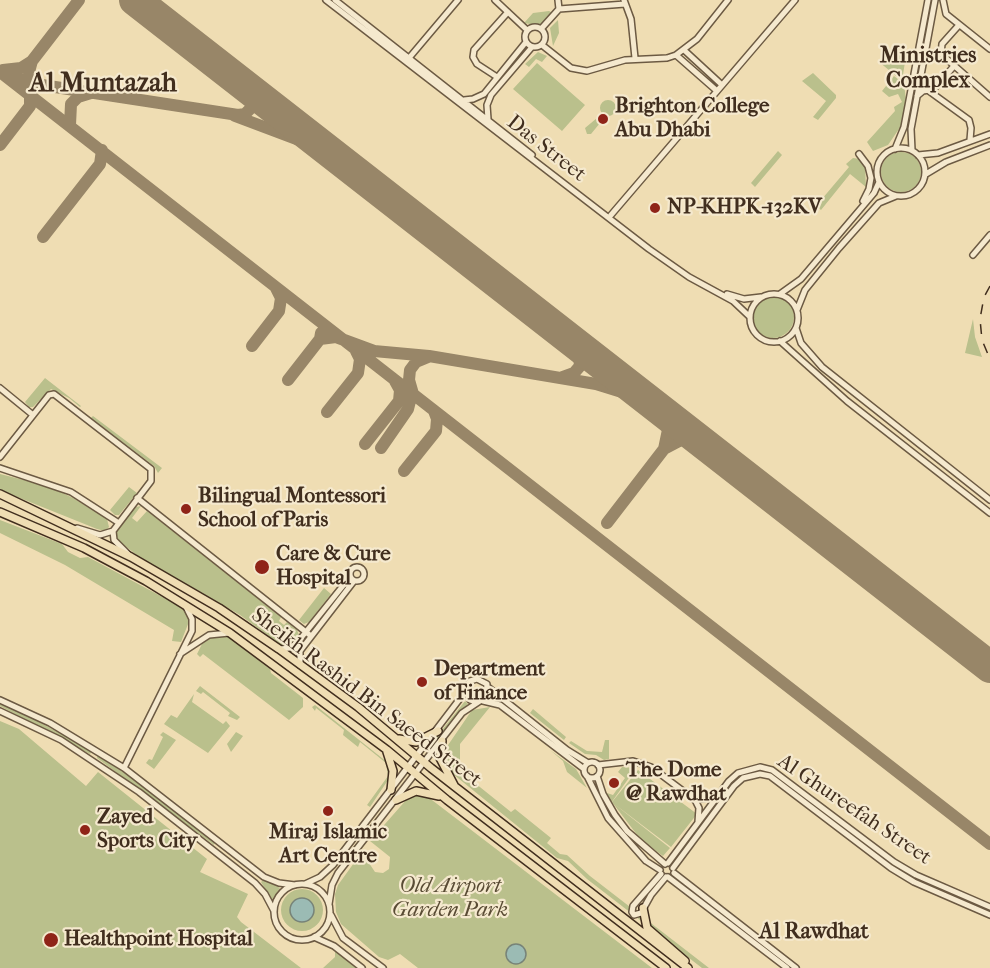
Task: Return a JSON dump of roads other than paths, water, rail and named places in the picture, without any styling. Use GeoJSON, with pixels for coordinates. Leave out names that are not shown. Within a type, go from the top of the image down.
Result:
{"type":"FeatureCollection","features":[{"type":"Feature","properties":{"kind":"main road","name":"Sheikh Rashid Bin Saeed Street"},"geometry":{"type":"LineString","coordinates":[[0,494],[131,557],[219,608],[279,649],[397,738],[425,764],[689,968]]}},
{"type":"Feature","properties":{"kind":"main road","name":"Sheikh Rashid Bin Saeed Street"},"geometry":{"type":"LineString","coordinates":[[0,513],[84,548],[230,633],[387,750],[447,800],[666,968]]}},
{"type":"Feature","properties":{"kind":"main road"},"geometry":{"type":"LineString","coordinates":[[397,738],[414,743],[438,731]]}},
{"type":"Feature","properties":{"kind":"main road"},"geometry":{"type":"LineString","coordinates":[[442,741],[440,758],[455,787]]}},
{"type":"Feature","properties":{"kind":"main road"},"geometry":{"type":"LineString","coordinates":[[387,750],[393,771],[391,790]]}},
{"type":"Feature","properties":{"kind":"main road"},"geometry":{"type":"LineString","coordinates":[[396,800],[411,792],[422,791],[447,800]]}},
{"type":"Feature","properties":{"kind":"main road"},"geometry":{"type":"LineString","coordinates":[[643,909],[647,928],[689,968]]}},
{"type":"Feature","properties":{"kind":"street","name":"Das Street"},"geometry":{"type":"LineString","coordinates":[[326,0],[649,249],[689,277],[733,301],[750,318]]}},
{"type":"Feature","properties":{"kind":"street","name":"Das Street"},"geometry":{"type":"LineString","coordinates":[[336,0],[670,260],[722,292],[738,298],[761,297]]}},
{"type":"Feature","properties":{"kind":"street"},"geometry":{"type":"LineString","coordinates":[[410,58],[458,0]]}},
{"type":"Feature","properties":{"kind":"street"},"geometry":{"type":"LineString","coordinates":[[495,0],[527,30]]}},
{"type":"Feature","properties":{"kind":"street"},"geometry":{"type":"LineString","coordinates":[[558,0],[559,9]]}},
{"type":"Feature","properties":{"kind":"street"},"geometry":{"type":"LineString","coordinates":[[718,16],[720,0],[728,0]]}},
{"type":"Feature","properties":{"kind":"street"},"geometry":{"type":"LineString","coordinates":[[462,99],[477,98],[489,93],[504,80],[532,47],[542,45],[579,70],[594,71],[635,58],[656,60],[676,55],[718,16],[728,0]]}},
{"type":"Feature","properties":{"kind":"street"},"geometry":{"type":"LineString","coordinates":[[611,215],[795,0]]}},
{"type":"Feature","properties":{"kind":"street"},"geometry":{"type":"LineString","coordinates":[[895,149],[904,127],[928,0]]}},
{"type":"Feature","properties":{"kind":"street"},"geometry":{"type":"LineString","coordinates":[[935,0],[909,138],[912,150],[925,165],[924,182],[909,195],[896,196],[879,203],[839,248],[805,290],[797,310],[796,328],[801,343],[822,367],[990,500]]}},
{"type":"Feature","properties":{"kind":"street"},"geometry":{"type":"LineString","coordinates":[[943,0],[946,14],[990,49]]}},
{"type":"Feature","properties":{"kind":"street"},"geometry":{"type":"LineString","coordinates":[[542,29],[559,9],[625,2],[631,19],[635,58]]}},
{"type":"Feature","properties":{"kind":"street"},"geometry":{"type":"LineString","coordinates":[[504,80],[477,64],[474,50],[508,12]]}},
{"type":"Feature","properties":{"kind":"street"},"geometry":{"type":"LineString","coordinates":[[959,24],[940,49],[942,56],[990,97]]}},
{"type":"Feature","properties":{"kind":"street"},"geometry":{"type":"LineString","coordinates":[[527,30],[533,27],[542,29]]}},
{"type":"Feature","properties":{"kind":"street"},"geometry":{"type":"LineString","coordinates":[[542,29],[545,36],[542,45]]}},
{"type":"Feature","properties":{"kind":"street"},"geometry":{"type":"LineString","coordinates":[[488,119],[489,93],[497,77],[526,42],[527,30]]}},
{"type":"Feature","properties":{"kind":"street"},"geometry":{"type":"LineString","coordinates":[[526,42],[532,47]]}},
{"type":"Feature","properties":{"kind":"street"},"geometry":{"type":"LineString","coordinates":[[684,50],[722,85]]}},
{"type":"Feature","properties":{"kind":"street"},"geometry":{"type":"LineString","coordinates":[[676,55],[717,91]]}},
{"type":"Feature","properties":{"kind":"street"},"geometry":{"type":"LineString","coordinates":[[692,69],[693,64],[697,63]]}},
{"type":"Feature","properties":{"kind":"street"},"geometry":{"type":"LineString","coordinates":[[929,91],[954,66]]}},
{"type":"Feature","properties":{"kind":"street"},"geometry":{"type":"LineString","coordinates":[[920,82],[929,87],[938,83]]}},
{"type":"Feature","properties":{"kind":"street"},"geometry":{"type":"LineString","coordinates":[[916,98],[922,91],[929,91],[969,120],[970,140]]}},
{"type":"Feature","properties":{"kind":"street"},"geometry":{"type":"LineString","coordinates":[[918,155],[938,153],[990,134]]}},
{"type":"Feature","properties":{"kind":"street"},"geometry":{"type":"LineString","coordinates":[[926,174],[946,162],[990,145]]}},
{"type":"Feature","properties":{"kind":"street"},"geometry":{"type":"LineString","coordinates":[[896,196],[886,191],[879,182],[877,170],[879,162],[885,154],[895,149],[912,150]]}},
{"type":"Feature","properties":{"kind":"street"},"geometry":{"type":"LineString","coordinates":[[854,216],[866,197],[871,182],[868,167],[860,154]]}},
{"type":"Feature","properties":{"kind":"street"},"geometry":{"type":"LineString","coordinates":[[879,182],[874,193],[801,279],[780,294],[761,297],[753,306],[750,318],[753,329],[760,338],[780,341],[847,401],[990,513]]}},
{"type":"Feature","properties":{"kind":"street"},"geometry":{"type":"LineString","coordinates":[[973,255],[989,239]]}},
{"type":"Feature","properties":{"kind":"street"},"geometry":{"type":"LineString","coordinates":[[780,294],[790,300],[797,310]]}},
{"type":"Feature","properties":{"kind":"street"},"geometry":{"type":"LineString","coordinates":[[780,341],[791,335],[796,328]]}},
{"type":"Feature","properties":{"kind":"street"},"geometry":{"type":"LineString","coordinates":[[0,388],[33,414]]}},
{"type":"Feature","properties":{"kind":"street"},"geometry":{"type":"LineString","coordinates":[[0,457],[49,395],[54,394],[151,469],[151,481],[113,531],[100,535],[70,526]]}},
{"type":"Feature","properties":{"kind":"street"},"geometry":{"type":"LineString","coordinates":[[0,468],[71,492],[119,523]]}},
{"type":"Feature","properties":{"kind":"street"},"geometry":{"type":"LineString","coordinates":[[137,498],[309,634]]}},
{"type":"Feature","properties":{"kind":"street"},"geometry":{"type":"LineString","coordinates":[[0,518],[17,519]]}},
{"type":"Feature","properties":{"kind":"street"},"geometry":{"type":"LineString","coordinates":[[113,531],[116,542],[131,557]]}},
{"type":"Feature","properties":{"kind":"street"},"geometry":{"type":"LineString","coordinates":[[300,665],[300,651],[309,634],[352,579]]}},
{"type":"Feature","properties":{"kind":"street"},"geometry":{"type":"LineString","coordinates":[[124,768],[192,628],[192,619],[185,605]]}},
{"type":"Feature","properties":{"kind":"street"},"geometry":{"type":"LineString","coordinates":[[180,654],[209,635],[230,633]]}},
{"type":"Feature","properties":{"kind":"street"},"geometry":{"type":"LineString","coordinates":[[279,649],[293,647],[309,634]]}},
{"type":"Feature","properties":{"kind":"street"},"geometry":{"type":"LineString","coordinates":[[0,700],[66,732],[124,768],[269,879],[295,885],[306,884],[329,870],[438,731],[465,692],[467,683],[477,678],[485,682],[489,688],[567,750],[588,763],[598,765],[640,762],[695,800],[699,808],[698,823]]}},
{"type":"Feature","properties":{"kind":"street"},"geometry":{"type":"LineString","coordinates":[[383,968],[343,938],[335,926],[329,904],[332,885],[338,873],[465,711],[488,694],[489,688]]}},
{"type":"Feature","properties":{"kind":"street"},"geometry":{"type":"LineString","coordinates":[[465,692],[470,700],[500,705],[584,769],[608,819],[638,852],[664,875],[787,968]]}},
{"type":"Feature","properties":{"kind":"street"},"geometry":{"type":"LineString","coordinates":[[0,711],[61,740],[109,771],[232,864],[260,888],[274,911],[276,923],[286,934],[300,939],[314,937],[334,946],[363,968]]}},
{"type":"Feature","properties":{"kind":"street"},"geometry":{"type":"LineString","coordinates":[[584,769],[588,763]]}},
{"type":"Feature","properties":{"kind":"street"},"geometry":{"type":"LineString","coordinates":[[587,776],[598,775],[616,764]]}},
{"type":"Feature","properties":{"kind":"street"},"geometry":{"type":"LineString","coordinates":[[598,765],[603,794],[627,831],[796,968]]}},
{"type":"Feature","properties":{"kind":"street","name":"Al Ghureefah Street"},"geometry":{"type":"LineString","coordinates":[[670,867],[698,823],[738,773],[748,768],[772,770],[894,862],[916,875],[990,907]]}},
{"type":"Feature","properties":{"kind":"street","name":"Al Ghureefah Street"},"geometry":{"type":"LineString","coordinates":[[670,867],[734,786],[743,778],[760,774],[770,777],[898,873],[990,915]]}},
{"type":"Feature","properties":{"kind":"street"},"geometry":{"type":"LineString","coordinates":[[695,800],[709,799],[719,795]]}},
{"type":"Feature","properties":{"kind":"street"},"geometry":{"type":"LineString","coordinates":[[232,864],[238,862],[237,855]]}},
{"type":"Feature","properties":{"kind":"street"},"geometry":{"type":"LineString","coordinates":[[670,867],[638,915],[632,912],[633,906],[670,867]]}},
{"type":"Feature","properties":{"kind":"street"},"geometry":{"type":"LineString","coordinates":[[306,884],[318,889],[329,904]]}},
{"type":"Feature","properties":{"kind":"street"},"geometry":{"type":"LineString","coordinates":[[274,911],[282,893],[295,885]]}},
{"type":"Feature","properties":{"kind":"street"},"geometry":{"type":"LineString","coordinates":[[314,937],[326,926],[330,913]]}},
{"type":"Feature","properties":{"kind":"water"},"geometry":{"type":"Polygon","coordinates":[[[302,898],[310,902],[314,910],[310,918],[302,922],[294,918],[290,910],[294,902],[302,898]]]}},
{"type":"Feature","properties":{"kind":"water"},"geometry":{"type":"Polygon","coordinates":[[[516,944],[523,947],[526,954],[523,961],[516,964],[509,961],[506,954],[509,947],[516,944]]]}},
{"type":"Feature","properties":{"kind":"railway"},"geometry":{"type":"LineString","coordinates":[[990,286],[984,297],[980,319],[982,340],[990,359]]}},
{"type":"Feature","properties":{"kind":"place","name":"Brighton College Abu Dhabi"},"geometry":{"type":"Point","coordinates":[603,119]}},
{"type":"Feature","properties":{"kind":"place","name":"NP-KHPK-132KV"},"geometry":{"type":"Point","coordinates":[655,208]}},
{"type":"Feature","properties":{"kind":"place","name":"Bilingual Montessori School of Paris"},"geometry":{"type":"Point","coordinates":[186,509]}},
{"type":"Feature","properties":{"kind":"place","name":"Care & Cure Hospital"},"geometry":{"type":"Point","coordinates":[262,567]}},
{"type":"Feature","properties":{"kind":"place","name":"Department of Finance"},"geometry":{"type":"Point","coordinates":[422,682]}},
{"type":"Feature","properties":{"kind":"place","name":"The Dome @ Rawdhat"},"geometry":{"type":"Point","coordinates":[614,783]}},
{"type":"Feature","properties":{"kind":"place","name":"Miraj Islamic Art Centre"},"geometry":{"type":"Point","coordinates":[328,811]}},
{"type":"Feature","properties":{"kind":"place","name":"Zayed Sports City"},"geometry":{"type":"Point","coordinates":[85,830]}},
{"type":"Feature","properties":{"kind":"place","name":"Healthpoint Hospital"},"geometry":{"type":"Point","coordinates":[51,940]}},
{"type":"Feature","properties":{"kind":"district","name":"Ministries Complex"},"geometry":{"type":"Point","coordinates":[928,70]}},
{"type":"Feature","properties":{"kind":"district","name":"Al Muntazah"},"geometry":{"type":"Point","coordinates":[103,84]}},
{"type":"Feature","properties":{"kind":"district","name":"Al Rawdhat"},"geometry":{"type":"Point","coordinates":[814,933]}},
{"type":"Feature","properties":{"kind":"park label","name":"Old Airport Garden Park"},"geometry":{"type":"Point","coordinates":[450,899]}}]}
